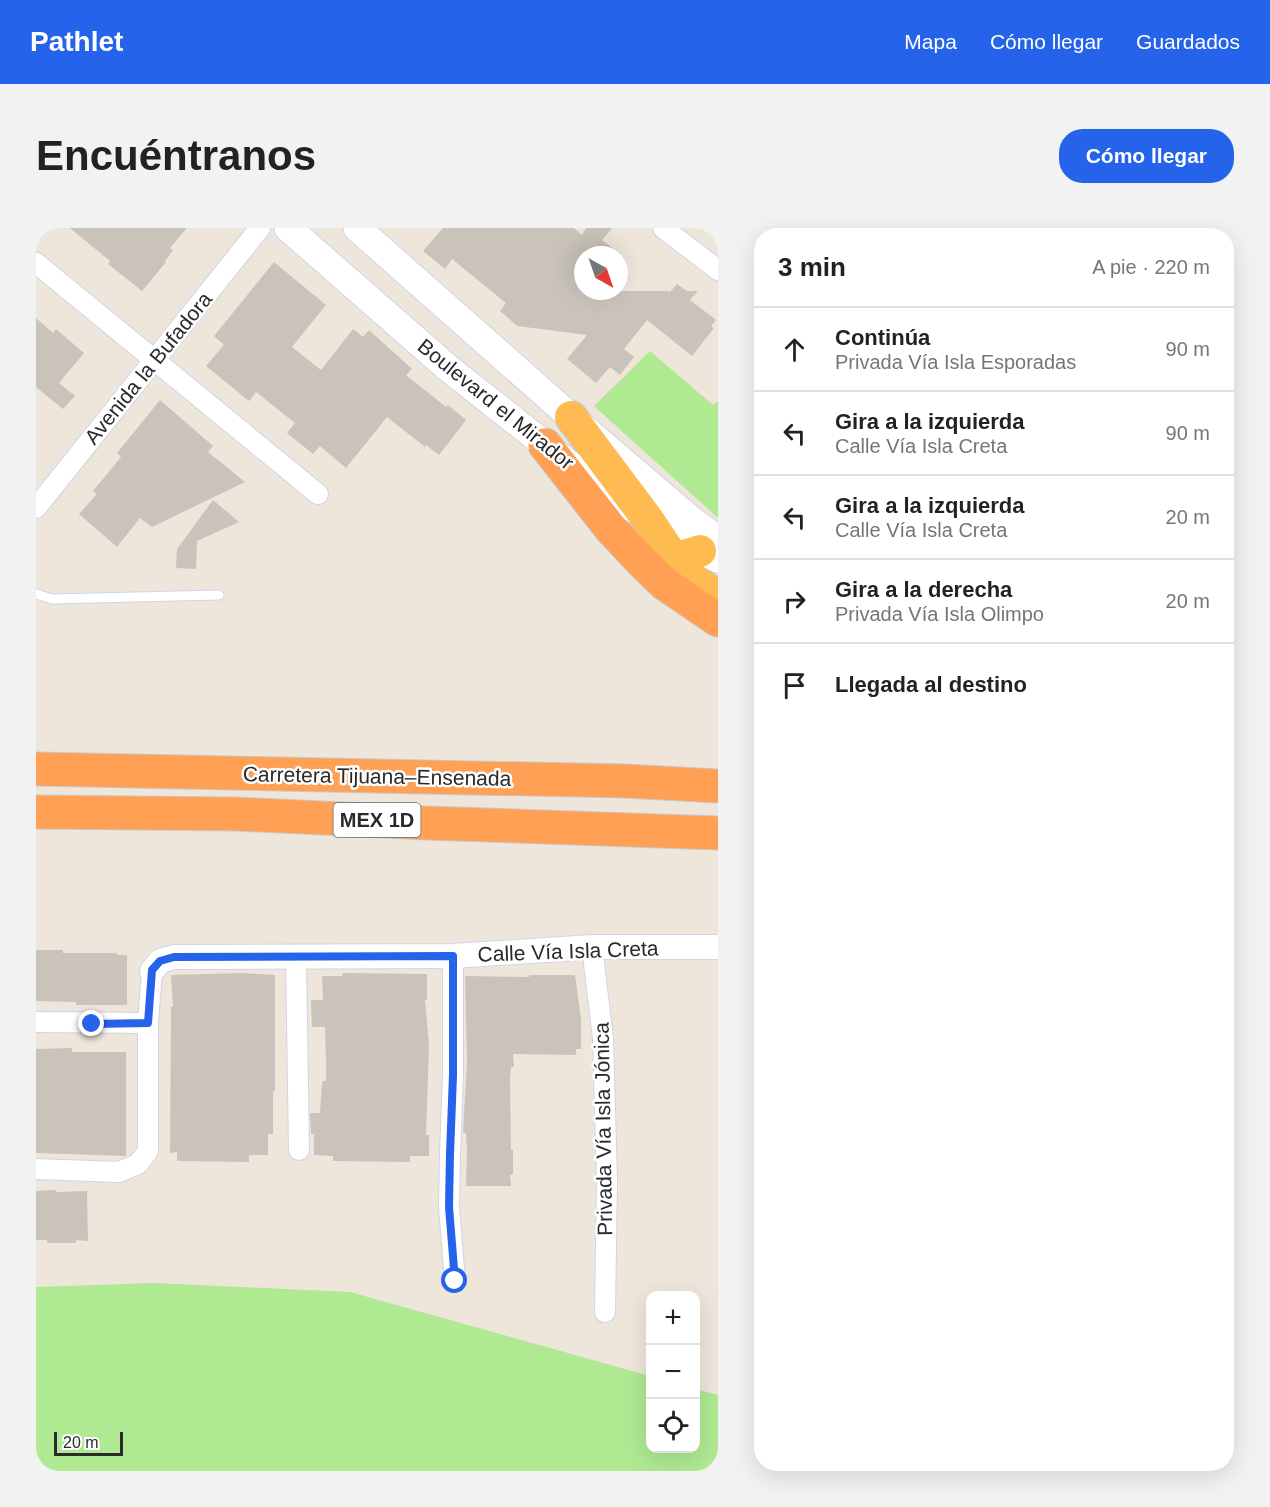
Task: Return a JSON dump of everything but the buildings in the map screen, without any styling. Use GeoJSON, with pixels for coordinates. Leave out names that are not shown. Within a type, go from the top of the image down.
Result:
{"type":"FeatureCollection","features":[{"type":"Feature","properties":{"kind":"highway"},"geometry":{"type":"LineString","coordinates":[[571,417],[646,517],[705,556],[718,597]]}},
{"type":"Feature","properties":{"kind":"highway"},"geometry":{"type":"LineString","coordinates":[[545,445],[611,529],[643,563],[665,584],[718,620]]}},
{"type":"Feature","properties":{"kind":"highway","name":"Carretera Tijuana–Ensenada"},"geometry":{"type":"LineString","coordinates":[[36,769],[577,780],[718,786]]}},
{"type":"Feature","properties":{"kind":"highway","name":"Carretera Tijuana–Ensenada"},"geometry":{"type":"LineString","coordinates":[[36,812],[236,814],[718,833]]}},
{"type":"Feature","properties":{"kind":"main road","name":"Boulevard el Mirador"},"geometry":{"type":"LineString","coordinates":[[288,228],[448,368],[545,445],[609,493],[646,517]]}},
{"type":"Feature","properties":{"kind":"main road","name":"Boulevard el Mirador"},"geometry":{"type":"LineString","coordinates":[[357,228],[665,498],[705,556]]}},
{"type":"Feature","properties":{"kind":"street","name":"Avenida la Bufadora"},"geometry":{"type":"LineString","coordinates":[[37,504],[260,228]]}},
{"type":"Feature","properties":{"kind":"street"},"geometry":{"type":"LineString","coordinates":[[663,228],[718,270]]}},
{"type":"Feature","properties":{"kind":"street"},"geometry":{"type":"LineString","coordinates":[[36,263],[318,494]]}},
{"type":"Feature","properties":{"kind":"street","name":"Calle Vía Isla Creta"},"geometry":{"type":"LineString","coordinates":[[36,1169],[119,1172],[138,1164],[148,1151],[148,1023],[152,970],[160,961],[174,957],[453,956],[592,947],[718,946]]}},
{"type":"Feature","properties":{"kind":"street","name":"Privada Vía Isla Jónica"},"geometry":{"type":"LineString","coordinates":[[592,947],[603,1038],[607,1180],[605,1312]]}},
{"type":"Feature","properties":{"kind":"street"},"geometry":{"type":"LineString","coordinates":[[296,956],[299,1150]]}},
{"type":"Feature","properties":{"kind":"street"},"geometry":{"type":"LineString","coordinates":[[453,956],[453,1075],[449,1207],[455,1281]]}},
{"type":"Feature","properties":{"kind":"street"},"geometry":{"type":"LineString","coordinates":[[36,1022],[148,1023]]}},
{"type":"Feature","properties":{"kind":"lane"},"geometry":{"type":"LineString","coordinates":[[36,594],[52,599],[219,595]]}},
{"type":"Feature","properties":{"kind":"green space"},"geometry":{"type":"Polygon","coordinates":[[[650,351],[713,405],[718,401],[718,518],[594,406],[650,351]]]}},
{"type":"Feature","properties":{"kind":"green space"},"geometry":{"type":"Polygon","coordinates":[[[154,1283],[350,1292],[646,1375],[646,1453],[700,1453],[700,1390],[718,1395],[718,1471],[36,1471],[36,1287],[154,1283]]]}},
{"type":"Feature","properties":{"kind":"route"},"geometry":{"type":"LineString","coordinates":[[92,1024],[148,1023],[152,970],[160,961],[174,957],[453,956],[453,1075],[449,1207],[455,1281]]}}]}
